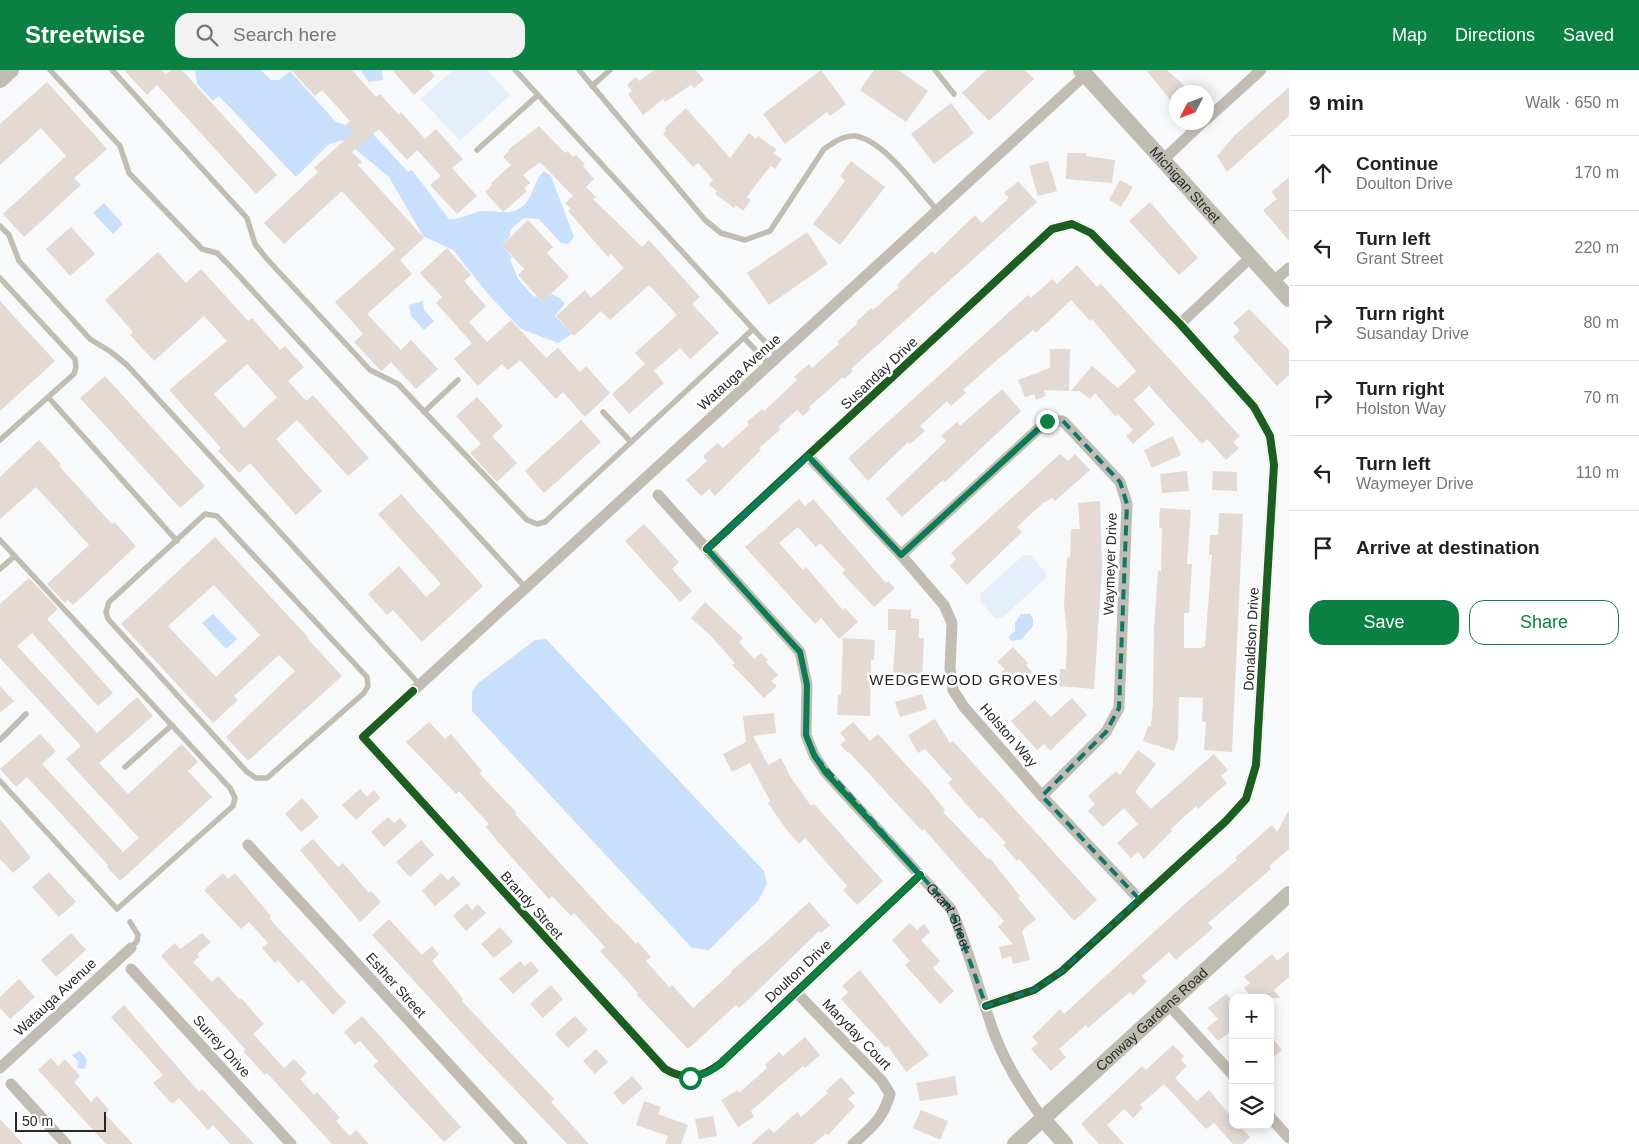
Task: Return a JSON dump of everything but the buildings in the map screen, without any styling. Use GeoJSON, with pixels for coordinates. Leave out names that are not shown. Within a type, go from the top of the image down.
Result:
{"type":"FeatureCollection","features":[{"type":"Feature","properties":{"kind":"street"},"geometry":{"type":"LineString","coordinates":[[0,80],[11,70]]}},
{"type":"Feature","properties":{"kind":"street"},"geometry":{"type":"LineString","coordinates":[[1214,113],[1261,70]]}},
{"type":"Feature","properties":{"kind":"street","name":"Watauga Avenue"},"geometry":{"type":"LineString","coordinates":[[416,688],[937,210],[1083,73]]}},
{"type":"Feature","properties":{"kind":"street","name":"Michigan Street"},"geometry":{"type":"LineString","coordinates":[[1083,73],[1289,299]]}},
{"type":"Feature","properties":{"kind":"street"},"geometry":{"type":"LineString","coordinates":[[1163,160],[1195,130]]}},
{"type":"Feature","properties":{"kind":"street","name":"Donaldson Drive"},"geometry":{"type":"LineString","coordinates":[[986,1006],[1034,990],[1062,971],[1226,821],[1246,798],[1256,765],[1274,465],[1270,436],[1254,407],[1180,324],[1091,233],[1072,224]]}},
{"type":"Feature","properties":{"kind":"street","name":"Susanday Drive"},"geometry":{"type":"LineString","coordinates":[[707,549],[1052,229],[1072,224]]}},
{"type":"Feature","properties":{"kind":"street"},"geometry":{"type":"LineString","coordinates":[[1180,324],[1251,257]]}},
{"type":"Feature","properties":{"kind":"street"},"geometry":{"type":"LineString","coordinates":[[1273,282],[1289,268]]}},
{"type":"Feature","properties":{"kind":"street","name":"Waymeyer Drive"},"geometry":{"type":"LineString","coordinates":[[901,555],[1047,421],[1063,421],[1120,482],[1127,504],[1119,708],[1106,732],[1042,796]]}},
{"type":"Feature","properties":{"kind":"street","name":"Holston Way"},"geometry":{"type":"LineString","coordinates":[[808,456],[901,555],[944,605],[952,623],[950,668],[953,690],[964,707],[1042,796],[1139,899]]}},
{"type":"Feature","properties":{"kind":"street","name":"Grant Street"},"geometry":{"type":"LineString","coordinates":[[658,496],[800,652],[807,685],[806,735],[814,755],[826,773],[951,909],[962,933],[994,1032],[1014,1078],[1043,1120],[1065,1144]]}},
{"type":"Feature","properties":{"kind":"street","name":"Brandy Street"},"geometry":{"type":"LineString","coordinates":[[363,737],[665,1069],[677,1076],[690,1078]]}},
{"type":"Feature","properties":{"kind":"street","name":"Esther Street"},"geometry":{"type":"LineString","coordinates":[[248,845],[522,1144]]}},
{"type":"Feature","properties":{"kind":"street","name":"Doulton Drive"},"geometry":{"type":"LineString","coordinates":[[690,1078],[709,1072],[720,1064],[920,875]]}},
{"type":"Feature","properties":{"kind":"street","name":"Conway Gardens Road"},"geometry":{"type":"LineString","coordinates":[[1015,1144],[1289,894]]}},
{"type":"Feature","properties":{"kind":"street","name":"Watauga Avenue"},"geometry":{"type":"LineString","coordinates":[[0,1068],[131,948]]}},
{"type":"Feature","properties":{"kind":"street","name":"Surrey Drive"},"geometry":{"type":"LineString","coordinates":[[131,969],[291,1144]]}},
{"type":"Feature","properties":{"kind":"street","name":"Maryday Court"},"geometry":{"type":"LineString","coordinates":[[797,993],[882,1081],[890,1094],[885,1111],[876,1124],[853,1144]]}},
{"type":"Feature","properties":{"kind":"street"},"geometry":{"type":"LineString","coordinates":[[1168,1004],[1229,1072]]}},
{"type":"Feature","properties":{"kind":"street"},"geometry":{"type":"LineString","coordinates":[[11,1084],[66,1144]]}},
{"type":"Feature","properties":{"kind":"street"},"geometry":{"type":"LineString","coordinates":[[1274,1121],[1289,1138]]}},
{"type":"Feature","properties":{"kind":"lane"},"geometry":{"type":"LineString","coordinates":[[50,70],[120,146],[129,173],[202,249],[216,253],[229,264],[526,588]]}},
{"type":"Feature","properties":{"kind":"lane"},"geometry":{"type":"LineString","coordinates":[[112,70],[247,218],[255,244],[267,259],[370,370],[398,384],[526,520],[537,524],[545,522],[753,329]]}},
{"type":"Feature","properties":{"kind":"lane"},"geometry":{"type":"LineString","coordinates":[[515,70],[778,356]]}},
{"type":"Feature","properties":{"kind":"lane"},"geometry":{"type":"LineString","coordinates":[[579,70],[705,220],[721,233],[746,240],[770,231],[824,149],[837,140],[854,136],[868,140],[884,152],[937,210]]}},
{"type":"Feature","properties":{"kind":"lane"},"geometry":{"type":"LineString","coordinates":[[592,86],[610,70]]}},
{"type":"Feature","properties":{"kind":"lane"},"geometry":{"type":"LineString","coordinates":[[935,70],[954,94]]}},
{"type":"Feature","properties":{"kind":"lane"},"geometry":{"type":"LineString","coordinates":[[477,150],[538,95]]}},
{"type":"Feature","properties":{"kind":"lane"},"geometry":{"type":"LineString","coordinates":[[0,226],[9,235],[18,260],[90,339],[127,364],[416,688]]}},
{"type":"Feature","properties":{"kind":"lane"},"geometry":{"type":"LineString","coordinates":[[0,278],[75,359],[76,367],[74,374],[0,440]]}},
{"type":"Feature","properties":{"kind":"lane"},"geometry":{"type":"LineString","coordinates":[[744,338],[769,364]]}},
{"type":"Feature","properties":{"kind":"lane"},"geometry":{"type":"LineString","coordinates":[[424,412],[458,380]]}},
{"type":"Feature","properties":{"kind":"lane"},"geometry":{"type":"LineString","coordinates":[[48,397],[176,541]]}},
{"type":"Feature","properties":{"kind":"lane"},"geometry":{"type":"LineString","coordinates":[[603,412],[631,442]]}},
{"type":"Feature","properties":{"kind":"lane"},"geometry":{"type":"LineString","coordinates":[[205,514],[217,516],[367,677],[368,686],[364,693],[267,778],[256,778],[247,772],[108,619],[106,612],[109,602],[176,541],[205,514]]}},
{"type":"Feature","properties":{"kind":"lane"},"geometry":{"type":"LineString","coordinates":[[0,540],[230,788],[236,798],[233,806],[117,909],[0,781]]}},
{"type":"Feature","properties":{"kind":"lane"},"geometry":{"type":"LineString","coordinates":[[0,569],[15,556]]}},
{"type":"Feature","properties":{"kind":"lane"},"geometry":{"type":"LineString","coordinates":[[0,740],[26,714]]}},
{"type":"Feature","properties":{"kind":"lane"},"geometry":{"type":"LineString","coordinates":[[125,767],[172,725]]}},
{"type":"Feature","properties":{"kind":"lane"},"geometry":{"type":"LineString","coordinates":[[130,922],[138,935],[137,941],[131,948]]}},
{"type":"Feature","properties":{"kind":"highlighted area"},"geometry":{"type":"Polygon","coordinates":[[[1047,421],[1063,421],[1120,482],[1127,504],[1119,708],[1106,732],[1042,796],[1139,899],[1062,971],[1034,990],[986,1006],[951,909],[814,755],[806,735],[807,685],[800,652],[707,549],[808,456],[901,555],[1047,421]]]}},
{"type":"Feature","properties":{"kind":"shaded area"},"geometry":{"type":"Polygon","coordinates":[[[453,70],[487,70],[510,95],[460,141],[421,99],[453,70]]]}},
{"type":"Feature","properties":{"kind":"shaded area"},"geometry":{"type":"Polygon","coordinates":[[[1024,555],[1030,555],[1046,573],[1045,579],[1003,617],[995,618],[980,601],[981,593],[1024,555]]]}},
{"type":"Feature","properties":{"kind":"water"},"geometry":{"type":"Polygon","coordinates":[[[195,70],[261,70],[271,80],[279,80],[290,71],[336,122],[373,134],[408,172],[412,170],[449,219],[479,212],[510,212],[520,208],[528,200],[544,171],[551,176],[574,237],[568,244],[561,243],[539,219],[524,218],[510,230],[510,236],[502,245],[512,257],[510,259],[518,279],[534,297],[536,296],[542,302],[551,294],[560,298],[565,304],[555,316],[572,334],[558,343],[521,329],[488,294],[453,250],[423,236],[389,177],[344,140],[329,144],[296,177],[219,96],[213,101],[197,84],[195,70]]]}},
{"type":"Feature","properties":{"kind":"water"},"geometry":{"type":"Polygon","coordinates":[[[360,70],[382,70],[383,80],[369,82],[360,70]]]}},
{"type":"Feature","properties":{"kind":"water"},"geometry":{"type":"Polygon","coordinates":[[[104,203],[123,224],[113,234],[93,213],[104,203]]]}},
{"type":"Feature","properties":{"kind":"water"},"geometry":{"type":"Polygon","coordinates":[[[423,301],[424,310],[434,321],[424,330],[411,316],[409,305],[423,301]]]}},
{"type":"Feature","properties":{"kind":"water"},"geometry":{"type":"Polygon","coordinates":[[[213,614],[237,639],[226,649],[202,623],[213,614]]]}},
{"type":"Feature","properties":{"kind":"water"},"geometry":{"type":"Polygon","coordinates":[[[1021,614],[1030,614],[1033,618],[1033,626],[1022,639],[1012,641],[1008,637],[1015,631],[1015,623],[1021,614]]]}},
{"type":"Feature","properties":{"kind":"water"},"geometry":{"type":"Polygon","coordinates":[[[546,639],[764,871],[767,884],[758,901],[709,950],[692,948],[472,711],[472,693],[477,684],[535,640],[546,639]]]}},
{"type":"Feature","properties":{"kind":"water"},"geometry":{"type":"Polygon","coordinates":[[[80,1051],[87,1059],[85,1069],[77,1068],[78,1061],[72,1055],[80,1051]]]}},
{"type":"Feature","properties":{"kind":"cycle path"},"geometry":{"type":"LineString","coordinates":[[707,549],[1052,229],[1072,224],[1091,233],[1180,324],[1254,407],[1270,436],[1274,465],[1256,765],[1246,799],[1226,821],[1062,971],[1034,990],[986,1006]]}},
{"type":"Feature","properties":{"kind":"cycle path"},"geometry":{"type":"LineString","coordinates":[[413,691],[363,737],[665,1069],[673,1073],[687,1076],[700,1075],[720,1064],[920,875]]}},
{"type":"Feature","properties":{"kind":"district","name":"WEDGEWOOD GROVES"},"geometry":{"type":"Point","coordinates":[964,680]}},
{"type":"Feature","properties":{"kind":"route"},"geometry":{"type":"LineString","coordinates":[[690,1078],[709,1072],[720,1064],[920,875],[826,773],[814,755],[806,735],[807,685],[800,652],[707,549],[808,456],[901,555],[1047,421]]}}]}
